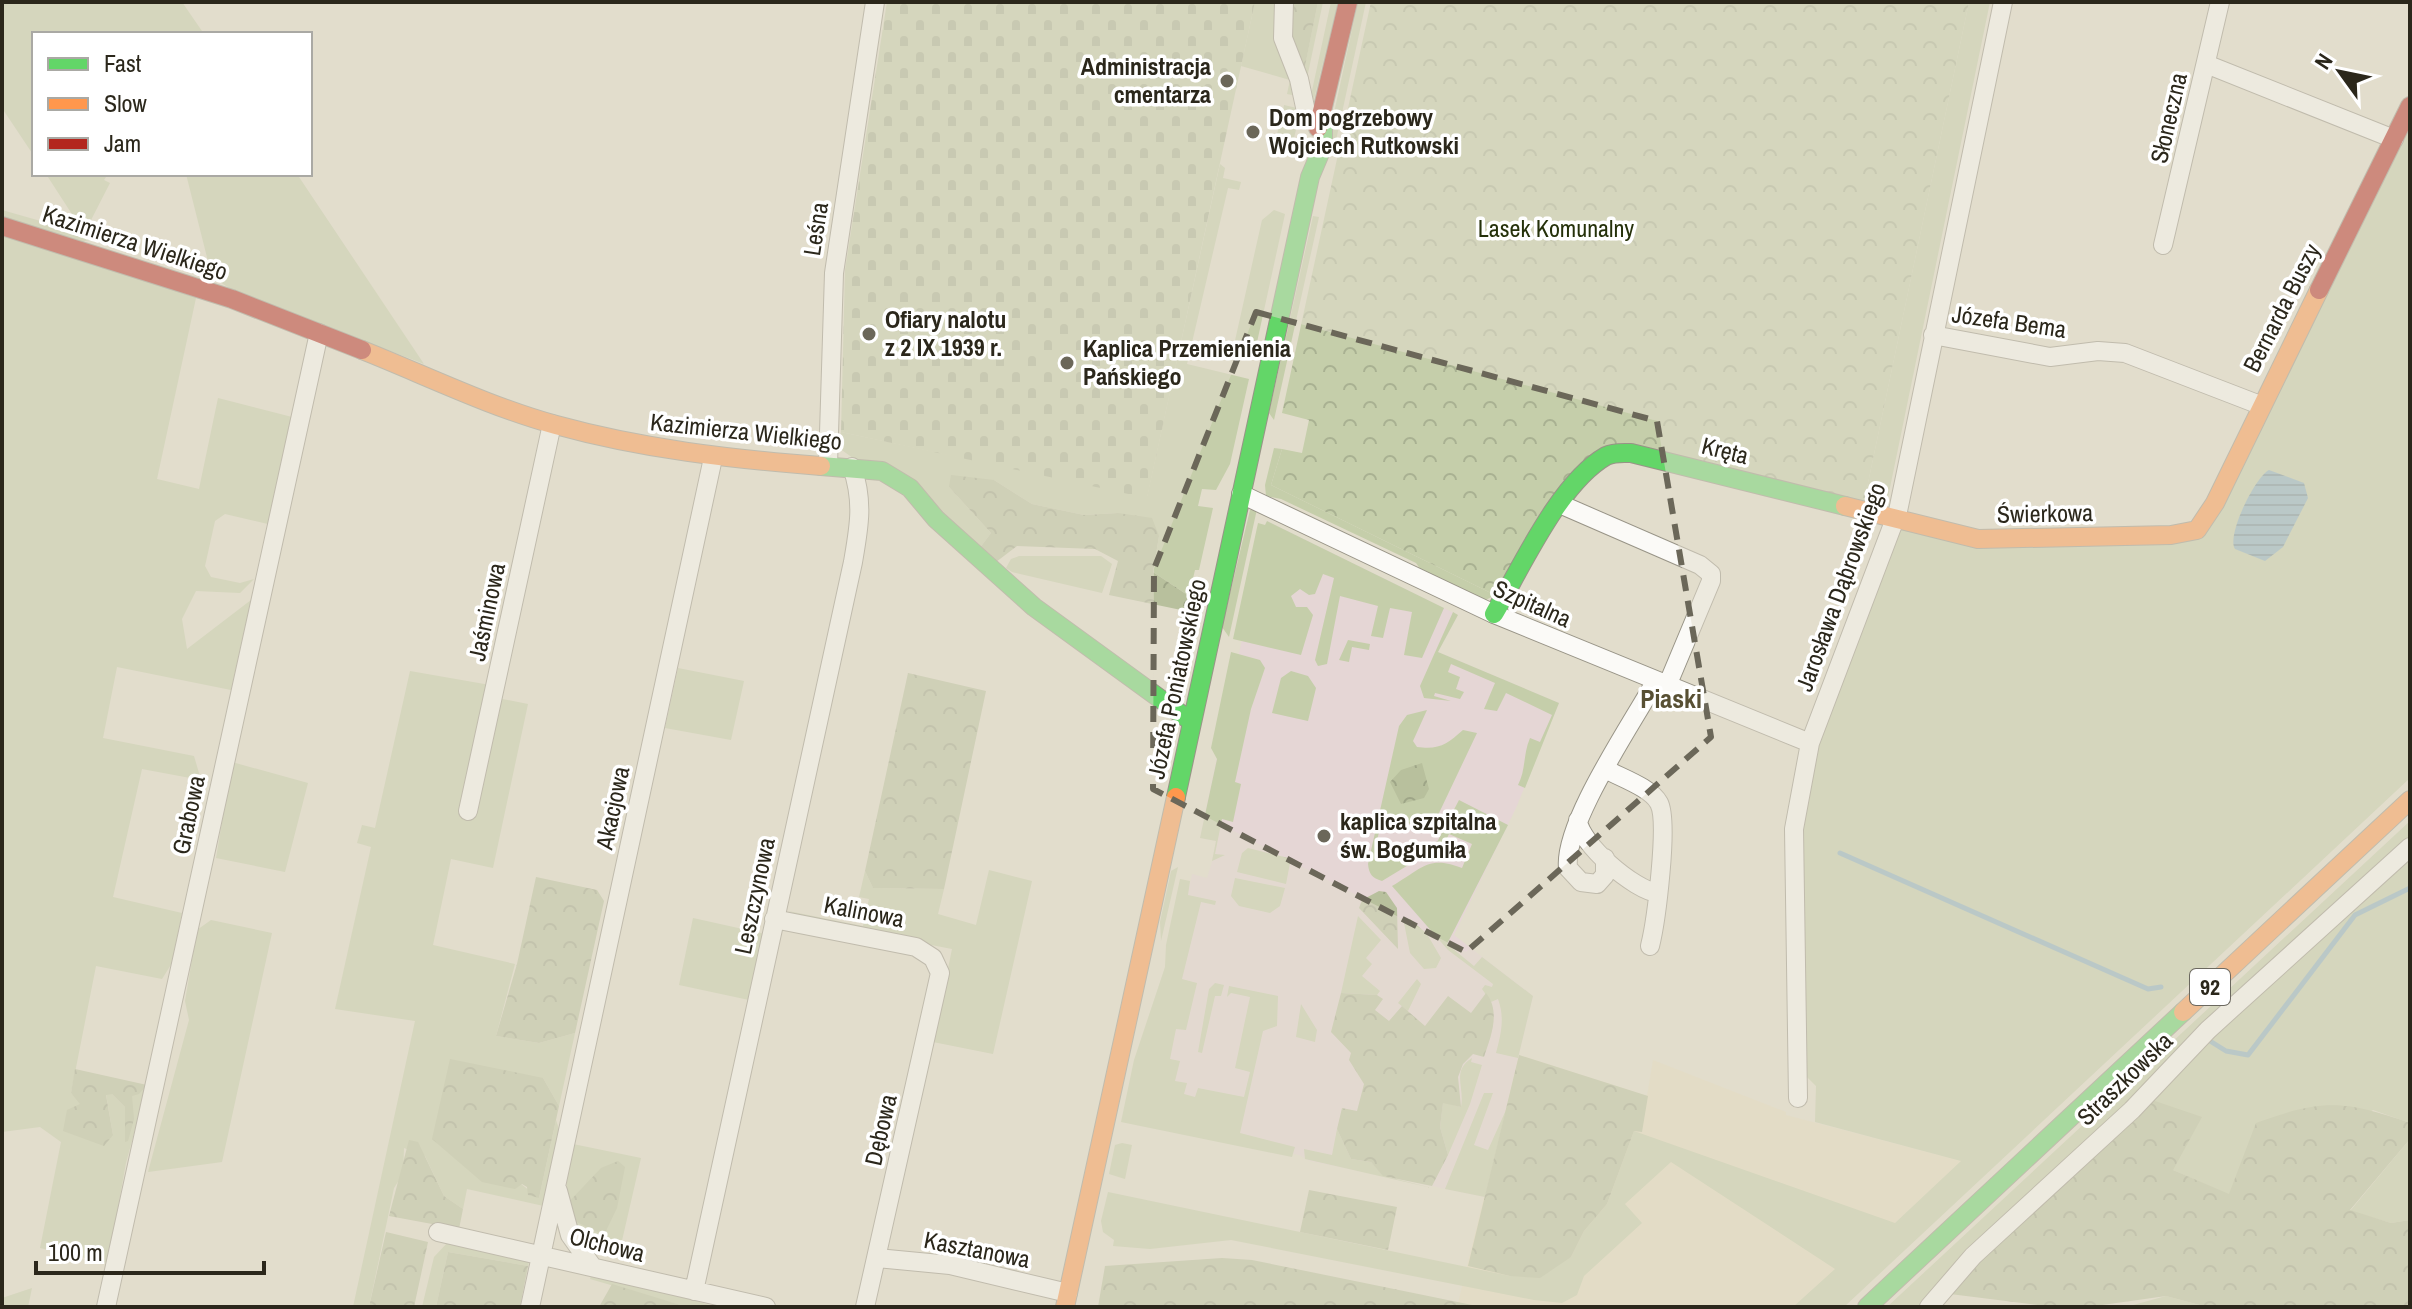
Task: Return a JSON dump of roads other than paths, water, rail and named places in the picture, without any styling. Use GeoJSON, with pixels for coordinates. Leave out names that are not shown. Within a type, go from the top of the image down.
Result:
{"type":"FeatureCollection","features":[{"type":"Feature","properties":{"kind":"street","name":"Leśna"},"geometry":{"type":"LineString","coordinates":[[828,465],[834,273],[875,2]]}},
{"type":"Feature","properties":{"kind":"street"},"geometry":{"type":"LineString","coordinates":[[1284,2],[1283,38],[1299,79],[1305,107]]}},
{"type":"Feature","properties":{"kind":"street","name":"Józefa Poniatowskiego"},"geometry":{"type":"LineString","coordinates":[[1067,1300],[1310,177],[1311,143],[1323,115],[1348,2]]}},
{"type":"Feature","properties":{"kind":"street","name":"Jarosława Dąbrowskiego"},"geometry":{"type":"LineString","coordinates":[[1798,1098],[1794,829],[1810,743],[1896,518],[2003,2]]}},
{"type":"Feature","properties":{"kind":"street","name":"Słoneczna"},"geometry":{"type":"LineString","coordinates":[[2163,245],[2220,2]]}},
{"type":"Feature","properties":{"kind":"street"},"geometry":{"type":"LineString","coordinates":[[2206,64],[2394,139]]}},
{"type":"Feature","properties":{"kind":"street","name":"Bernarda Buszy"},"geometry":{"type":"LineString","coordinates":[[2197,530],[2209,515],[2260,405],[2410,106]]}},
{"type":"Feature","properties":{"kind":"street","name":"Kazimierza Wielkiego"},"geometry":{"type":"LineString","coordinates":[[2,226],[232,299],[552,424],[618,441],[713,458],[882,471],[910,488],[936,519],[1034,607],[1192,722]]}},
{"type":"Feature","properties":{"kind":"street","name":"Grabowa"},"geometry":{"type":"LineString","coordinates":[[106,1307],[319,333]]}},
{"type":"Feature","properties":{"kind":"street","name":"Józefa Bema"},"geometry":{"type":"LineString","coordinates":[[1933,335],[2050,357],[2098,351],[2125,353],[2260,405]]}},
{"type":"Feature","properties":{"kind":"street","name":"Jaśminowa"},"geometry":{"type":"LineString","coordinates":[[468,811],[552,424]]}},
{"type":"Feature","properties":{"kind":"street","name":"Kręta"},"geometry":{"type":"LineString","coordinates":[[1494,614],[1562,505],[1599,461],[1608,455],[1631,453],[1896,518]]}},
{"type":"Feature","properties":{"kind":"street","name":"Akacjowa"},"geometry":{"type":"LineString","coordinates":[[530,1307],[713,458]]}},
{"type":"Feature","properties":{"kind":"street","name":"Leszczynowa"},"geometry":{"type":"LineString","coordinates":[[852,467],[861,495],[862,511]]}},
{"type":"Feature","properties":{"kind":"street","name":"Leszczynowa"},"geometry":{"type":"LineString","coordinates":[[694,1291],[862,511],[882,471]]}},
{"type":"Feature","properties":{"kind":"street","name":"Szpitalna"},"geometry":{"type":"LineString","coordinates":[[1241,494],[1494,614],[1810,743]]}},
{"type":"Feature","properties":{"kind":"street"},"geometry":{"type":"LineString","coordinates":[[1562,505],[1700,565],[1711,574],[1711,581],[1661,684],[1578,820],[1567,859],[1572,875],[1589,884],[1597,884],[1605,875],[1605,858]]}},
{"type":"Feature","properties":{"kind":"street","name":"Świerkowa"},"geometry":{"type":"LineString","coordinates":[[1896,518],[1954,536],[2015,541],[2171,535],[2197,530]]}},
{"type":"Feature","properties":{"kind":"street"},"geometry":{"type":"LineString","coordinates":[[1607,770],[1653,796],[1659,803],[1662,823],[1658,893],[1650,946]]}},
{"type":"Feature","properties":{"kind":"street","name":"92"},"geometry":{"type":"LineString","coordinates":[[1867,1307],[2410,800]]}},
{"type":"Feature","properties":{"kind":"street"},"geometry":{"type":"LineString","coordinates":[[1578,820],[1583,837],[1605,858],[1638,888],[1658,893]]}},
{"type":"Feature","properties":{"kind":"street","name":"Straszkowska"},"geometry":{"type":"LineString","coordinates":[[1929,1307],[1973,1256],[2050,1182],[2132,1110],[2208,1030],[2410,847]]}},
{"type":"Feature","properties":{"kind":"street","name":"Kalinowa"},"geometry":{"type":"LineString","coordinates":[[774,919],[916,947],[927,953],[937,965]]}},
{"type":"Feature","properties":{"kind":"street","name":"Dębowa"},"geometry":{"type":"LineString","coordinates":[[865,1307],[940,984],[937,965]]}},
{"type":"Feature","properties":{"kind":"street","name":"Akacjowa"},"geometry":{"type":"LineString","coordinates":[[559,1169],[558,1196],[563,1216],[570,1235],[592,1266]]}},
{"type":"Feature","properties":{"kind":"street","name":"Olchowa"},"geometry":{"type":"LineString","coordinates":[[438,1232],[766,1307]]}},
{"type":"Feature","properties":{"kind":"street","name":"Kasztanowa"},"geometry":{"type":"LineString","coordinates":[[877,1258],[950,1265],[1067,1300]]}},
{"type":"Feature","properties":{"kind":"water"},"geometry":{"type":"Polygon","coordinates":[[[2269,470],[2304,483],[2308,498],[2283,547],[2265,561],[2235,549],[2233,542],[2243,507],[2269,470]]]}},
{"type":"Feature","properties":{"kind":"waterway"},"geometry":{"type":"LineString","coordinates":[[1840,853],[2148,989],[2161,987]]}},
{"type":"Feature","properties":{"kind":"waterway"},"geometry":{"type":"LineString","coordinates":[[2210,1041],[2226,1051],[2248,1055],[2355,915],[2410,888]]}},
{"type":"Feature","properties":{"kind":"place","name":"Administracja cmentarza"},"geometry":{"type":"Point","coordinates":[1227,81]}},
{"type":"Feature","properties":{"kind":"place","name":"Dom pogrzebowy Wojciech Rutkowski"},"geometry":{"type":"Point","coordinates":[1253,132]}},
{"type":"Feature","properties":{"kind":"place","name":"Ofiary nalotu z 2 IX 1939 r."},"geometry":{"type":"Point","coordinates":[869,334]}},
{"type":"Feature","properties":{"kind":"place","name":"Kaplica Przemienienia Pańskiego"},"geometry":{"type":"Point","coordinates":[1067,363]}},
{"type":"Feature","properties":{"kind":"place","name":"kaplica szpitalna św. Bogumiła"},"geometry":{"type":"Point","coordinates":[1324,836]}},
{"type":"Feature","properties":{"kind":"district","name":"Piaski"},"geometry":{"type":"Point","coordinates":[1671,699]}},
{"type":"Feature","properties":{"kind":"park label","name":"Lasek Komunalny"},"geometry":{"type":"Point","coordinates":[1556,229]}}]}
